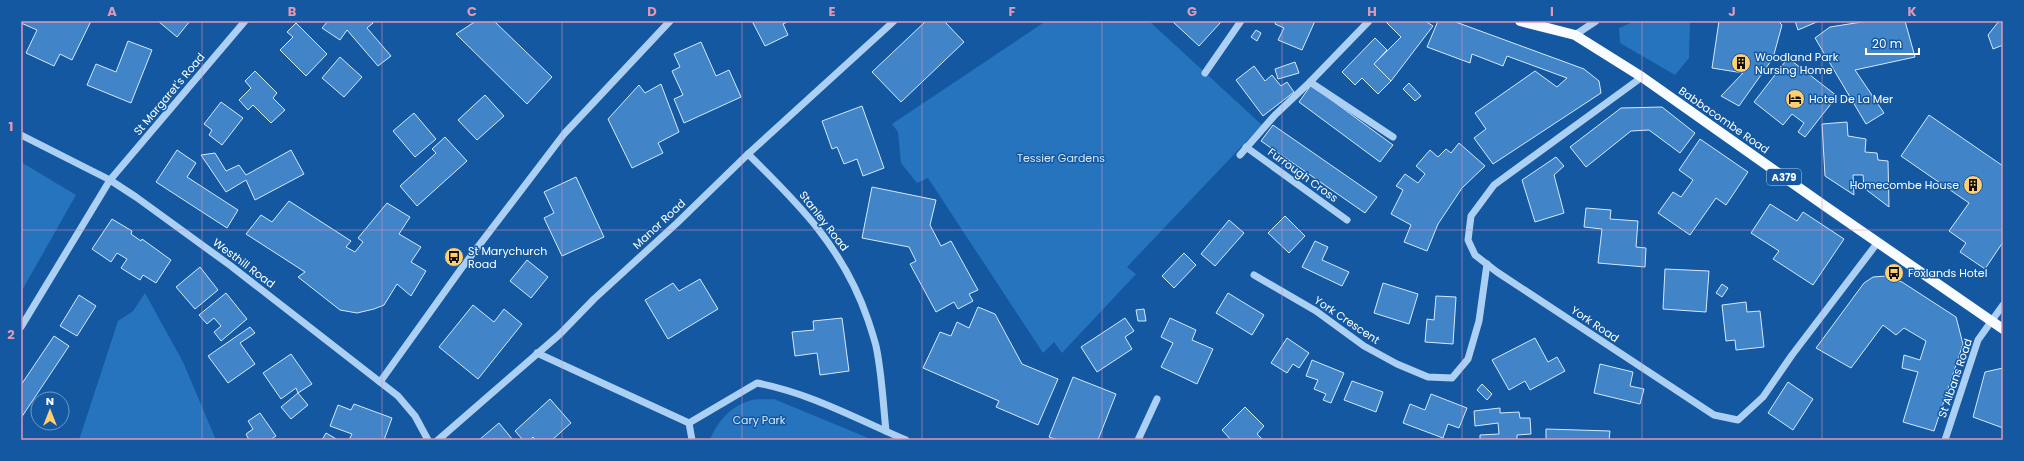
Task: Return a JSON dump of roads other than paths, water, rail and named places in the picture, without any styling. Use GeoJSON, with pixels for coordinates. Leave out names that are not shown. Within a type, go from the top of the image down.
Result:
{"type":"FeatureCollection","features":[{"type":"Feature","properties":{"kind":"main road","name":"Babbacombe Road"},"geometry":{"type":"LineString","coordinates":[[1520,21],[1575,35],[1642,77],[2003,329]]}},
{"type":"Feature","properties":{"kind":"street","name":"St Margaret's Road"},"geometry":{"type":"LineString","coordinates":[[21,327],[110,180],[245,21]]}},
{"type":"Feature","properties":{"kind":"street"},"geometry":{"type":"LineString","coordinates":[[380,382],[461,269],[564,134],[670,21]]}},
{"type":"Feature","properties":{"kind":"street","name":"Manor Road"},"geometry":{"type":"LineString","coordinates":[[438,440],[560,334],[594,299],[677,223],[748,154],[894,21]]}},
{"type":"Feature","properties":{"kind":"street"},"geometry":{"type":"LineString","coordinates":[[1205,73],[1241,21]]}},
{"type":"Feature","properties":{"kind":"street"},"geometry":{"type":"LineString","coordinates":[[1240,155],[1275,115],[1310,82],[1369,21]]}},
{"type":"Feature","properties":{"kind":"street"},"geometry":{"type":"LineString","coordinates":[[1575,35],[1596,21]]}},
{"type":"Feature","properties":{"kind":"street","name":"York Road"},"geometry":{"type":"LineString","coordinates":[[1642,77],[1494,185],[1471,216],[1468,240],[1475,254],[1487,264],[1714,415],[1738,420],[1763,397],[1792,355],[1878,242]]}},
{"type":"Feature","properties":{"kind":"street"},"geometry":{"type":"LineString","coordinates":[[1310,82],[1393,137]]}},
{"type":"Feature","properties":{"kind":"street","name":"Westhill Road"},"geometry":{"type":"LineString","coordinates":[[21,135],[110,180],[136,196],[231,266],[398,396],[416,416],[428,440]]}},
{"type":"Feature","properties":{"kind":"street","name":"Furrough Cross"},"geometry":{"type":"LineString","coordinates":[[1246,148],[1347,220]]}},
{"type":"Feature","properties":{"kind":"street","name":"Stanley Road"},"geometry":{"type":"LineString","coordinates":[[748,154],[789,194],[832,246],[852,280],[862,303],[876,345],[886,431]]}},
{"type":"Feature","properties":{"kind":"street","name":"York Crescent"},"geometry":{"type":"LineString","coordinates":[[1254,275],[1316,311],[1364,346],[1398,364],[1428,377],[1452,378],[1468,359],[1479,322],[1487,264]]}},
{"type":"Feature","properties":{"kind":"street","name":"St Albans Road"},"geometry":{"type":"LineString","coordinates":[[1945,440],[1978,340],[2003,305]]}},
{"type":"Feature","properties":{"kind":"street"},"geometry":{"type":"LineString","coordinates":[[537,353],[689,423]]}},
{"type":"Feature","properties":{"kind":"street"},"geometry":{"type":"LineString","coordinates":[[689,423],[757,383],[781,388],[811,398],[906,440]]}},
{"type":"Feature","properties":{"kind":"street"},"geometry":{"type":"LineString","coordinates":[[1138,440],[1157,399]]}},
{"type":"Feature","properties":{"kind":"street"},"geometry":{"type":"LineString","coordinates":[[689,423],[692,440]]}},
{"type":"Feature","properties":{"kind":"place","name":"Woodland Park Nursing Home"},"geometry":{"type":"Point","coordinates":[1741,63]}},
{"type":"Feature","properties":{"kind":"place","name":"Hotel De La Mer"},"geometry":{"type":"Point","coordinates":[1795,99]}},
{"type":"Feature","properties":{"kind":"place","name":"Homecombe House"},"geometry":{"type":"Point","coordinates":[1973,185]}},
{"type":"Feature","properties":{"kind":"place","name":"St Marychurch Road"},"geometry":{"type":"Point","coordinates":[454,257]}},
{"type":"Feature","properties":{"kind":"place","name":"Foxlands Hotel"},"geometry":{"type":"Point","coordinates":[1894,273]}},
{"type":"Feature","properties":{"kind":"park label","name":"Tessier Gardens"},"geometry":{"type":"Point","coordinates":[1061,158]}},
{"type":"Feature","properties":{"kind":"park label","name":"Cary Park"},"geometry":{"type":"Point","coordinates":[759,420]}}]}
